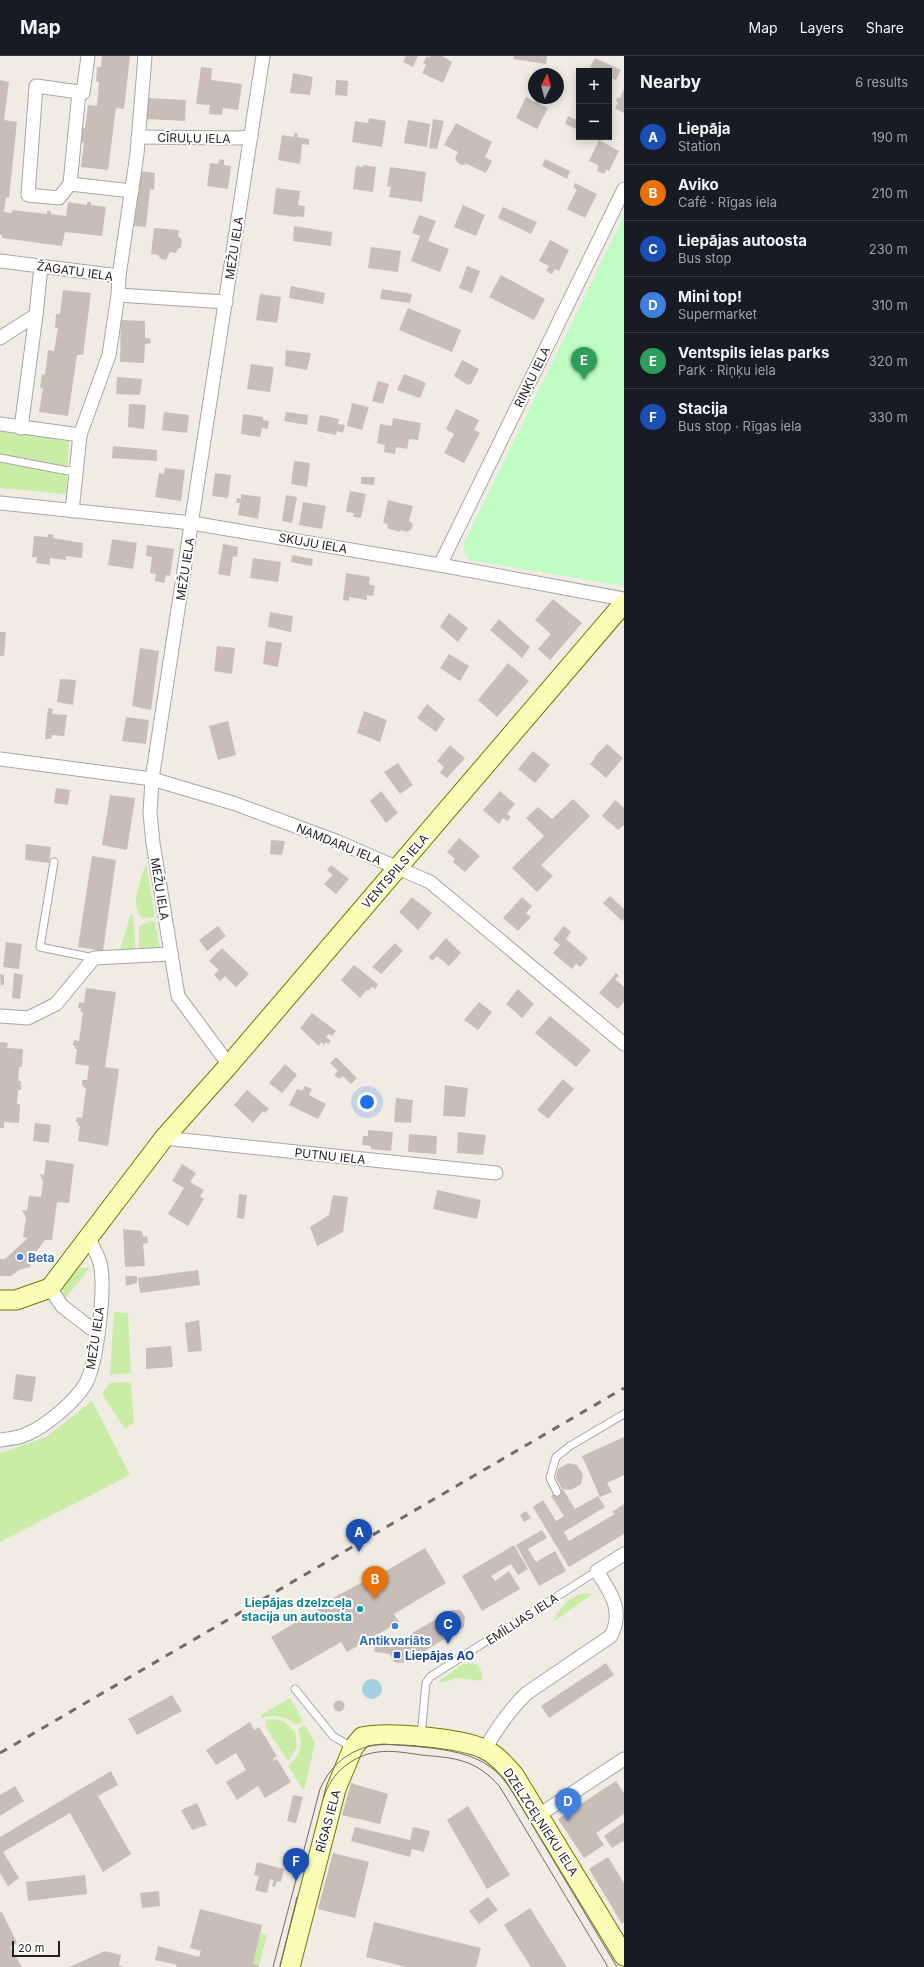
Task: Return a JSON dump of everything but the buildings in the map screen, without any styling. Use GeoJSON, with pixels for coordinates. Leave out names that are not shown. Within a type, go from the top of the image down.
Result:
{"type":"FeatureCollection","features":[{"type":"Feature","properties":{"kind":"street"},"geometry":{"type":"LineString","coordinates":[[79,92],[70,184],[59,198],[28,194],[36,86],[79,92],[83,93],[88,56]]}},
{"type":"Feature","properties":{"kind":"street"},"geometry":{"type":"LineString","coordinates":[[119,276],[132,191],[145,56]]}},
{"type":"Feature","properties":{"kind":"street","name":"MEŽU IELA"},"geometry":{"type":"LineString","coordinates":[[229,1066],[178,996],[152,835],[150,813],[152,779],[263,56]]}},
{"type":"Feature","properties":{"kind":"street","name":"CĪRUĻU IELA"},"geometry":{"type":"LineString","coordinates":[[138,137],[251,137]]}},
{"type":"Feature","properties":{"kind":"street"},"geometry":{"type":"LineString","coordinates":[[70,184],[132,191]]}},
{"type":"Feature","properties":{"kind":"street","name":"RIŅĶU IELA"},"geometry":{"type":"LineString","coordinates":[[440,565],[624,189]]}},
{"type":"Feature","properties":{"kind":"street","name":"ŽAGATU IELA"},"geometry":{"type":"LineString","coordinates":[[0,262],[119,276],[118,295],[226,302]]}},
{"type":"Feature","properties":{"kind":"street"},"geometry":{"type":"LineString","coordinates":[[21,428],[41,266]]}},
{"type":"Feature","properties":{"kind":"street"},"geometry":{"type":"LineString","coordinates":[[72,510],[80,435],[110,354],[118,295]]}},
{"type":"Feature","properties":{"kind":"street"},"geometry":{"type":"LineString","coordinates":[[0,338],[36,315]]}},
{"type":"Feature","properties":{"kind":"street"},"geometry":{"type":"LineString","coordinates":[[0,424],[80,435]]}},
{"type":"Feature","properties":{"kind":"street","name":"SKUJU IELA"},"geometry":{"type":"LineString","coordinates":[[0,503],[192,523],[440,565],[624,599]]}},
{"type":"Feature","properties":{"kind":"street","name":"VENTSPILS IELA"},"geometry":{"type":"LineString","coordinates":[[164,1138],[229,1066],[624,603]]}},
{"type":"Feature","properties":{"kind":"street","name":"NAMDARU IELA"},"geometry":{"type":"LineString","coordinates":[[0,759],[152,779],[233,803],[336,841],[398,867],[430,882],[624,1044]]}},
{"type":"Feature","properties":{"kind":"street"},"geometry":{"type":"LineString","coordinates":[[0,1016],[28,1018],[56,1004],[94,958],[171,954]]}},
{"type":"Feature","properties":{"kind":"street"},"geometry":{"type":"LineString","coordinates":[[0,1300],[16,1300],[50,1288],[164,1138]]}},
{"type":"Feature","properties":{"kind":"street","name":"PUTNU IELA"},"geometry":{"type":"LineString","coordinates":[[164,1138],[496,1173]]}},
{"type":"Feature","properties":{"kind":"street","name":"MEŽU IELA"},"geometry":{"type":"LineString","coordinates":[[0,1440],[26,1434],[42,1425],[71,1402],[85,1385],[94,1353],[102,1284],[100,1263],[89,1238]]}},
{"type":"Feature","properties":{"kind":"street"},"geometry":{"type":"LineString","coordinates":[[50,1288],[62,1306],[97,1333]]}},
{"type":"Feature","properties":{"kind":"street","name":"EMĪLIJAS IELA"},"geometry":{"type":"LineString","coordinates":[[597,1571],[624,1554]]}},
{"type":"Feature","properties":{"kind":"street"},"geometry":{"type":"LineString","coordinates":[[485,1749],[515,1704],[527,1693],[611,1636],[617,1627],[619,1615],[615,1600],[597,1571]]}},
{"type":"Feature","properties":{"kind":"street","name":"RĪGAS IELA"},"geometry":{"type":"LineString","coordinates":[[290,1967],[336,1788],[353,1748],[362,1737],[373,1734],[421,1737]]}},
{"type":"Feature","properties":{"kind":"street","name":"DZELZCEĻNIEKU IELA"},"geometry":{"type":"LineString","coordinates":[[421,1737],[451,1740],[485,1749],[501,1761],[514,1775],[621,1945]]}},
{"type":"Feature","properties":{"kind":"street"},"geometry":{"type":"LineString","coordinates":[[539,1815],[624,1758]]}},
{"type":"Feature","properties":{"kind":"lane"},"geometry":{"type":"LineString","coordinates":[[0,458],[68,471],[76,469]]}},
{"type":"Feature","properties":{"kind":"lane"},"geometry":{"type":"LineString","coordinates":[[54,862],[40,947],[94,958]]}},
{"type":"Feature","properties":{"kind":"lane"},"geometry":{"type":"LineString","coordinates":[[557,1492],[550,1478],[556,1457],[570,1446],[624,1414]]}},
{"type":"Feature","properties":{"kind":"lane","name":"EMĪLIJAS IELA"},"geometry":{"type":"LineString","coordinates":[[421,1737],[426,1683],[430,1677],[597,1571]]}},
{"type":"Feature","properties":{"kind":"lane"},"geometry":{"type":"LineString","coordinates":[[294,1689],[333,1736],[353,1748]]}},
{"type":"Feature","properties":{"kind":"green space"},"geometry":{"type":"Polygon","coordinates":[[[624,216],[624,586],[470,560],[464,553],[464,543],[624,216]]]}},
{"type":"Feature","properties":{"kind":"green space"},"geometry":{"type":"Polygon","coordinates":[[[0,430],[69,441],[66,494],[0,488],[0,430]]]}},
{"type":"Feature","properties":{"kind":"green space"},"geometry":{"type":"Polygon","coordinates":[[[146,864],[155,917],[142,918],[138,913],[136,899],[146,864]]]}},
{"type":"Feature","properties":{"kind":"green space"},"geometry":{"type":"Polygon","coordinates":[[[131,914],[133,914],[136,952],[119,953],[131,914]]]}},
{"type":"Feature","properties":{"kind":"green space"},"geometry":{"type":"Polygon","coordinates":[[[151,921],[155,922],[160,949],[139,951],[139,926],[151,921]]]}},
{"type":"Feature","properties":{"kind":"green space"},"geometry":{"type":"Polygon","coordinates":[[[80,1268],[90,1268],[65,1299],[62,1290],[63,1286],[80,1268]]]}},
{"type":"Feature","properties":{"kind":"green space"},"geometry":{"type":"Polygon","coordinates":[[[114,1312],[128,1313],[131,1373],[110,1375],[114,1312]]]}},
{"type":"Feature","properties":{"kind":"green space"},"geometry":{"type":"Polygon","coordinates":[[[131,1382],[134,1423],[125,1429],[102,1394],[110,1383],[131,1382]]]}},
{"type":"Feature","properties":{"kind":"green space"},"geometry":{"type":"Polygon","coordinates":[[[92,1401],[130,1475],[0,1542],[0,1453],[46,1437],[92,1401]]]}},
{"type":"Feature","properties":{"kind":"green space"},"geometry":{"type":"Polygon","coordinates":[[[594,1593],[553,1622],[566,1602],[575,1596],[594,1593]]]}},
{"type":"Feature","properties":{"kind":"green space"},"geometry":{"type":"Polygon","coordinates":[[[472,1663],[478,1665],[482,1673],[482,1681],[456,1678],[441,1683],[439,1681],[463,1664],[472,1663]]]}},
{"type":"Feature","properties":{"kind":"green space"},"geometry":{"type":"Polygon","coordinates":[[[290,1698],[303,1721],[296,1725],[284,1718],[276,1716],[262,1718],[261,1715],[290,1698]]]}},
{"type":"Feature","properties":{"kind":"green space"},"geometry":{"type":"Polygon","coordinates":[[[270,1719],[284,1721],[295,1732],[297,1747],[288,1761],[265,1726],[266,1721],[270,1719]]]}},
{"type":"Feature","properties":{"kind":"green space"},"geometry":{"type":"Polygon","coordinates":[[[305,1725],[315,1743],[304,1791],[288,1766],[300,1750],[301,1740],[298,1729],[305,1725]]]}},
{"type":"Feature","properties":{"kind":"green space"},"geometry":{"type":"Polygon","coordinates":[[[260,1933],[267,1935],[259,1965],[253,1964],[260,1933]]]}},
{"type":"Feature","properties":{"kind":"water"},"geometry":{"type":"Polygon","coordinates":[[[372,1679],[379,1682],[382,1689],[379,1696],[372,1699],[365,1696],[362,1689],[365,1682],[372,1679]]]}},
{"type":"Feature","properties":{"kind":"tram line"},"geometry":{"type":"LineString","coordinates":[[273,1967],[320,1789],[331,1771],[345,1757],[363,1748],[384,1744],[452,1751],[478,1760],[497,1772],[515,1796],[617,1967]]}},
{"type":"Feature","properties":{"kind":"tram line"},"geometry":{"type":"LineString","coordinates":[[324,1797],[332,1780],[344,1767],[360,1757],[378,1752],[389,1751],[444,1757],[473,1765],[491,1778],[500,1787],[608,1967]]}},
{"type":"Feature","properties":{"kind":"tram line"},"geometry":{"type":"LineString","coordinates":[[280,1967],[297,1897]]}},
{"type":"Feature","properties":{"kind":"railway"},"geometry":{"type":"LineString","coordinates":[[0,1753],[624,1388]]}},
{"type":"Feature","properties":{"kind":"place","name":"Ventspils ielas parks"},"geometry":{"type":"Point","coordinates":[584,380]}},
{"type":"Feature","properties":{"kind":"place","name":"Beta"},"geometry":{"type":"Point","coordinates":[20,1257]}},
{"type":"Feature","properties":{"kind":"place","name":"Liepāja"},"geometry":{"type":"Point","coordinates":[359,1552]}},
{"type":"Feature","properties":{"kind":"place","name":"Aviko"},"geometry":{"type":"Point","coordinates":[375,1599]}},
{"type":"Feature","properties":{"kind":"place","name":"Liepājas dzelzceļa stacija un autoosta"},"geometry":{"type":"Point","coordinates":[360,1609]}},
{"type":"Feature","properties":{"kind":"place","name":"Antikvariāts"},"geometry":{"type":"Point","coordinates":[395,1626]}},
{"type":"Feature","properties":{"kind":"place","name":"Liepājas autoosta"},"geometry":{"type":"Point","coordinates":[448,1644]}},
{"type":"Feature","properties":{"kind":"place","name":"Liepājas AO"},"geometry":{"type":"Point","coordinates":[397,1655]}},
{"type":"Feature","properties":{"kind":"place","name":"Mini top!"},"geometry":{"type":"Point","coordinates":[568,1821]}},
{"type":"Feature","properties":{"kind":"place","name":"Stacija"},"geometry":{"type":"Point","coordinates":[296,1881]}}]}
